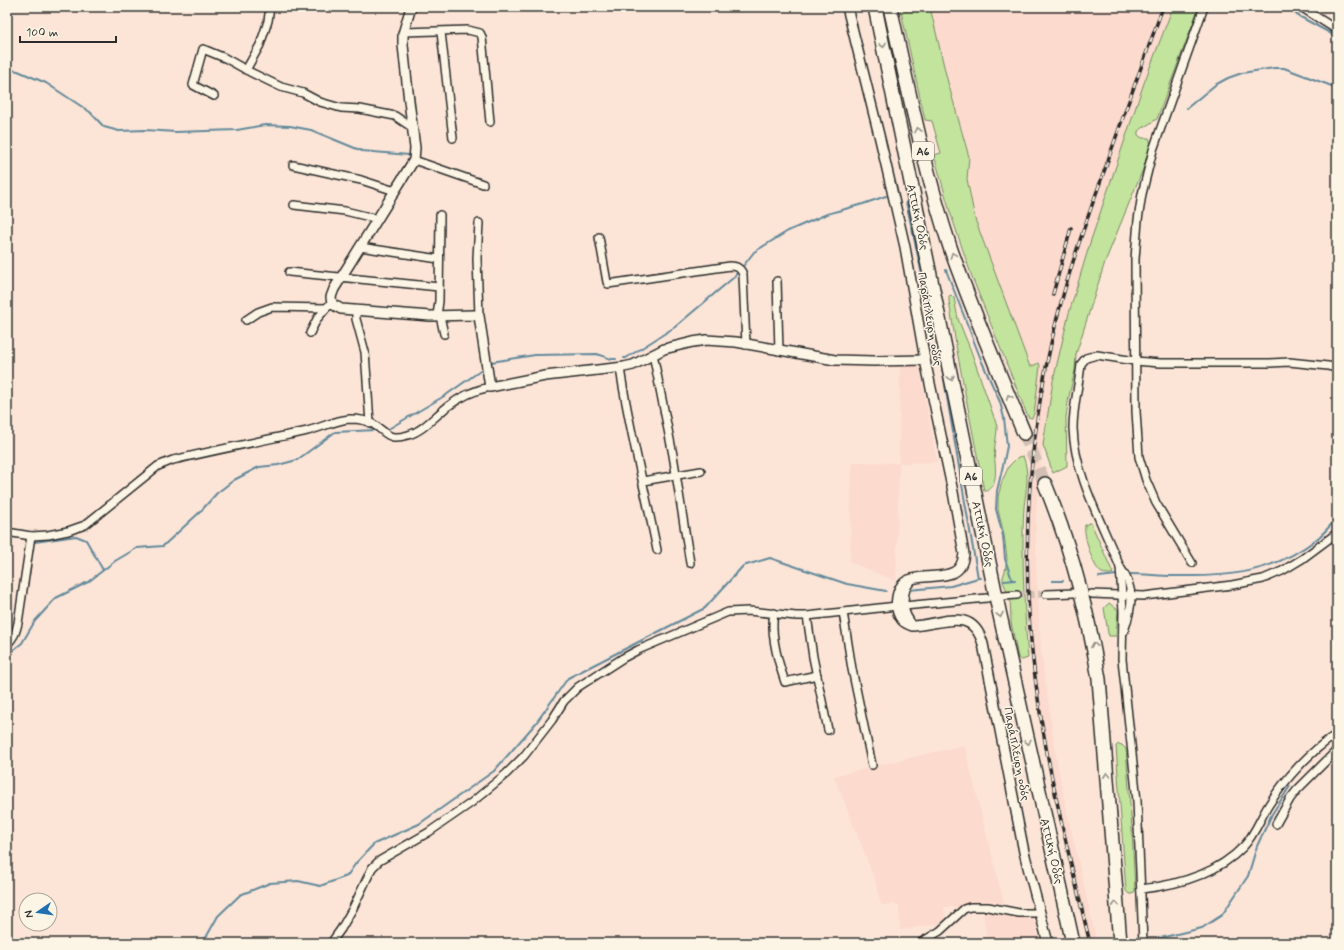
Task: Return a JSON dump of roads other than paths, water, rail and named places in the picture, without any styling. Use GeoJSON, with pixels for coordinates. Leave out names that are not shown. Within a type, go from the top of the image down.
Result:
{"type":"FeatureCollection","features":[{"type":"Feature","properties":{"kind":"highway","name":"Αττική Οδός"},"geometry":{"type":"LineString","coordinates":[[875,7],[999,610],[1073,943]]}},
{"type":"Feature","properties":{"kind":"highway","name":"Αττική Οδός"},"geometry":{"type":"LineString","coordinates":[[890,7],[920,143],[950,247],[1024,433]]}},
{"type":"Feature","properties":{"kind":"highway"},"geometry":{"type":"LineString","coordinates":[[1045,484],[1057,512],[1075,568],[1094,645],[1104,729],[1117,920],[1120,943]]}},
{"type":"Feature","properties":{"kind":"street"},"geometry":{"type":"LineString","coordinates":[[246,70],[262,41],[268,21],[270,7]]}},
{"type":"Feature","properties":{"kind":"street"},"geometry":{"type":"LineString","coordinates":[[310,332],[317,319],[329,306],[334,289],[414,160],[415,148],[403,45],[404,32],[411,7]]}},
{"type":"Feature","properties":{"kind":"street","name":"Παράπλευρη οδός"},"geometry":{"type":"LineString","coordinates":[[847,7],[905,248],[925,360],[953,492],[964,554],[962,562],[956,572],[945,575],[915,578],[906,586],[900,606],[908,620],[919,626],[951,620],[961,620],[973,624],[979,632],[983,644],[1024,852],[1048,943]]}},
{"type":"Feature","properties":{"kind":"street"},"geometry":{"type":"LineString","coordinates":[[1192,563],[1156,502],[1146,480],[1139,457],[1136,412],[1135,260],[1138,220],[1142,194],[1153,150],[1204,7]]}},
{"type":"Feature","properties":{"kind":"street"},"geometry":{"type":"LineString","coordinates":[[1301,7],[1337,30]]}},
{"type":"Feature","properties":{"kind":"street"},"geometry":{"type":"LineString","coordinates":[[404,32],[477,31],[480,33],[482,37],[490,122]]}},
{"type":"Feature","properties":{"kind":"street"},"geometry":{"type":"LineString","coordinates":[[441,32],[453,138]]}},
{"type":"Feature","properties":{"kind":"street"},"geometry":{"type":"LineString","coordinates":[[214,96],[193,85],[203,49],[225,58],[282,87],[303,93],[320,102],[341,108],[395,116],[413,128]]}},
{"type":"Feature","properties":{"kind":"street"},"geometry":{"type":"LineString","coordinates":[[414,160],[483,184]]}},
{"type":"Feature","properties":{"kind":"street"},"geometry":{"type":"LineString","coordinates":[[293,165],[361,180],[395,191]]}},
{"type":"Feature","properties":{"kind":"street"},"geometry":{"type":"LineString","coordinates":[[294,205],[345,211],[378,219]]}},
{"type":"Feature","properties":{"kind":"street"},"geometry":{"type":"LineString","coordinates":[[440,215],[438,316],[444,334]]}},
{"type":"Feature","properties":{"kind":"street"},"geometry":{"type":"LineString","coordinates":[[478,223],[477,258],[479,316],[490,387]]}},
{"type":"Feature","properties":{"kind":"street"},"geometry":{"type":"LineString","coordinates":[[599,237],[608,284],[730,266],[739,268],[743,275],[746,344]]}},
{"type":"Feature","properties":{"kind":"street"},"geometry":{"type":"LineString","coordinates":[[360,247],[439,259]]}},
{"type":"Feature","properties":{"kind":"street"},"geometry":{"type":"LineString","coordinates":[[288,272],[439,287]]}},
{"type":"Feature","properties":{"kind":"street"},"geometry":{"type":"LineString","coordinates":[[777,281],[779,350]]}},
{"type":"Feature","properties":{"kind":"street"},"geometry":{"type":"LineString","coordinates":[[246,320],[258,312],[272,307],[329,306],[341,309],[438,316],[479,316]]}},
{"type":"Feature","properties":{"kind":"street"},"geometry":{"type":"LineString","coordinates":[[356,310],[356,319],[365,352],[370,423]]}},
{"type":"Feature","properties":{"kind":"street"},"geometry":{"type":"LineString","coordinates":[[7,532],[31,536],[58,534],[85,525],[158,466],[173,460],[305,432],[338,421],[355,419],[370,423],[385,434],[392,437],[409,435],[416,432],[447,406],[468,393],[545,376],[620,368],[681,344],[706,340],[719,340],[835,360],[925,360]]}},
{"type":"Feature","properties":{"kind":"street"},"geometry":{"type":"LineString","coordinates":[[653,354],[676,475],[690,563]]}},
{"type":"Feature","properties":{"kind":"street"},"geometry":{"type":"LineString","coordinates":[[1124,631],[1131,608],[1129,584],[1126,575],[1120,567],[1091,498],[1078,463],[1074,441],[1074,412],[1081,364],[1086,358],[1097,355],[1135,361],[1190,364],[1270,364],[1289,362],[1337,368]]}},
{"type":"Feature","properties":{"kind":"street"},"geometry":{"type":"LineString","coordinates":[[620,368],[628,418],[657,550]]}},
{"type":"Feature","properties":{"kind":"street"},"geometry":{"type":"LineString","coordinates":[[643,481],[702,471]]}},
{"type":"Feature","properties":{"kind":"street"},"geometry":{"type":"LineString","coordinates":[[1092,594],[1131,596],[1163,594],[1232,585],[1263,579],[1282,571],[1337,533]]}},
{"type":"Feature","properties":{"kind":"street"},"geometry":{"type":"LineString","coordinates":[[7,644],[16,633],[31,536]]}},
{"type":"Feature","properties":{"kind":"street"},"geometry":{"type":"LineString","coordinates":[[1120,567],[1124,631],[1122,659],[1137,802],[1143,943]]}},
{"type":"Feature","properties":{"kind":"street"},"geometry":{"type":"LineString","coordinates":[[1046,594],[1075,593]]}},
{"type":"Feature","properties":{"kind":"street"},"geometry":{"type":"LineString","coordinates":[[1003,596],[1017,595]]}},
{"type":"Feature","properties":{"kind":"street"},"geometry":{"type":"LineString","coordinates":[[331,943],[353,908],[372,868],[379,861],[429,832],[471,803],[506,774],[524,756],[552,720],[564,701],[578,687],[638,650],[718,615],[734,611],[807,616],[987,598]]}},
{"type":"Feature","properties":{"kind":"street"},"geometry":{"type":"LineString","coordinates":[[843,612],[852,669],[872,765]]}},
{"type":"Feature","properties":{"kind":"street"},"geometry":{"type":"LineString","coordinates":[[774,613],[772,624],[774,637],[785,682],[817,675]]}},
{"type":"Feature","properties":{"kind":"street"},"geometry":{"type":"LineString","coordinates":[[807,616],[828,730]]}},
{"type":"Feature","properties":{"kind":"street"},"geometry":{"type":"LineString","coordinates":[[1141,889],[1190,879],[1227,861],[1243,847],[1274,797],[1287,780],[1308,758],[1329,739],[1337,734]]}},
{"type":"Feature","properties":{"kind":"street"},"geometry":{"type":"LineString","coordinates":[[1276,824],[1290,799],[1337,750]]}},
{"type":"Feature","properties":{"kind":"street"},"geometry":{"type":"LineString","coordinates":[[920,943],[940,931],[959,913],[970,907],[988,907],[1018,913],[1040,913]]}},
{"type":"Feature","properties":{"kind":"waterway"},"geometry":{"type":"LineString","coordinates":[[1289,7],[1297,15],[1330,33],[1337,40]]}},
{"type":"Feature","properties":{"kind":"waterway"},"geometry":{"type":"LineString","coordinates":[[1187,108],[1215,85],[1228,78],[1242,73],[1274,68],[1284,68],[1337,88]]}},
{"type":"Feature","properties":{"kind":"waterway"},"geometry":{"type":"LineString","coordinates":[[7,69],[18,71],[46,83],[90,112],[104,127],[119,131],[145,130],[176,132],[237,130],[265,125],[290,126],[311,130],[362,151],[409,155]]}},
{"type":"Feature","properties":{"kind":"waterway"},"geometry":{"type":"LineString","coordinates":[[744,265],[754,252],[788,231],[827,214],[886,196]]}},
{"type":"Feature","properties":{"kind":"waterway"},"geometry":{"type":"LineString","coordinates":[[906,202],[940,356],[978,578],[981,578]]}},
{"type":"Feature","properties":{"kind":"waterway"},"geometry":{"type":"LineString","coordinates":[[946,270],[982,362],[1000,402],[1004,418],[1007,446],[997,491],[996,509],[1003,536],[1005,559],[1012,580]]}},
{"type":"Feature","properties":{"kind":"waterway"},"geometry":{"type":"LineString","coordinates":[[624,358],[675,327],[733,278],[738,272]]}},
{"type":"Feature","properties":{"kind":"waterway"},"geometry":{"type":"LineString","coordinates":[[491,362],[535,355],[597,354],[611,359],[616,359]]}},
{"type":"Feature","properties":{"kind":"waterway"},"geometry":{"type":"LineString","coordinates":[[390,428],[446,395],[483,369]]}},
{"type":"Feature","properties":{"kind":"waterway"},"geometry":{"type":"LineString","coordinates":[[7,655],[22,643],[35,621],[56,598],[88,582],[115,561],[137,548],[163,546],[200,512],[217,493],[234,480],[259,467],[278,465],[297,460],[335,432],[376,430]]}},
{"type":"Feature","properties":{"kind":"waterway"},"geometry":{"type":"LineString","coordinates":[[1130,574],[1213,576],[1249,571],[1267,566],[1301,550],[1321,536],[1337,518]]}},
{"type":"Feature","properties":{"kind":"waterway"},"geometry":{"type":"LineString","coordinates":[[35,542],[76,536],[86,540],[103,570]]}},
{"type":"Feature","properties":{"kind":"waterway"},"geometry":{"type":"LineString","coordinates":[[203,943],[218,916],[240,895],[270,883],[298,881],[320,886],[347,876],[356,863],[374,844],[419,824],[494,771],[536,723],[568,678],[705,608],[743,566],[770,558],[847,584],[886,591]]}},
{"type":"Feature","properties":{"kind":"waterway"},"geometry":{"type":"LineString","coordinates":[[1099,577],[1117,575]]}},
{"type":"Feature","properties":{"kind":"waterway"},"geometry":{"type":"LineString","coordinates":[[909,590],[951,586],[978,578]]}},
{"type":"Feature","properties":{"kind":"waterway"},"geometry":{"type":"LineString","coordinates":[[1004,581],[1015,580]]}},
{"type":"Feature","properties":{"kind":"waterway"},"geometry":{"type":"LineString","coordinates":[[1052,581],[1063,581]]}},
{"type":"Feature","properties":{"kind":"waterway"},"geometry":{"type":"LineString","coordinates":[[1156,939],[1202,928],[1222,915],[1248,876],[1257,846],[1272,814],[1290,786]]}},
{"type":"Feature","properties":{"kind":"tunnel"},"geometry":{"type":"LineString","coordinates":[[1024,433],[1045,484]]}},
{"type":"Feature","properties":{"kind":"tunnel"},"geometry":{"type":"LineString","coordinates":[[1017,595],[1046,594]]}},
{"type":"Feature","properties":{"kind":"railway"},"geometry":{"type":"LineString","coordinates":[[1090,943],[1052,780],[1038,698],[1029,615],[1027,578],[1029,503],[1036,428],[1049,355],[1062,299],[1086,222],[1163,7]]}},
{"type":"Feature","properties":{"kind":"railway"},"geometry":{"type":"LineString","coordinates":[[1053,294],[1071,228]]}}]}
